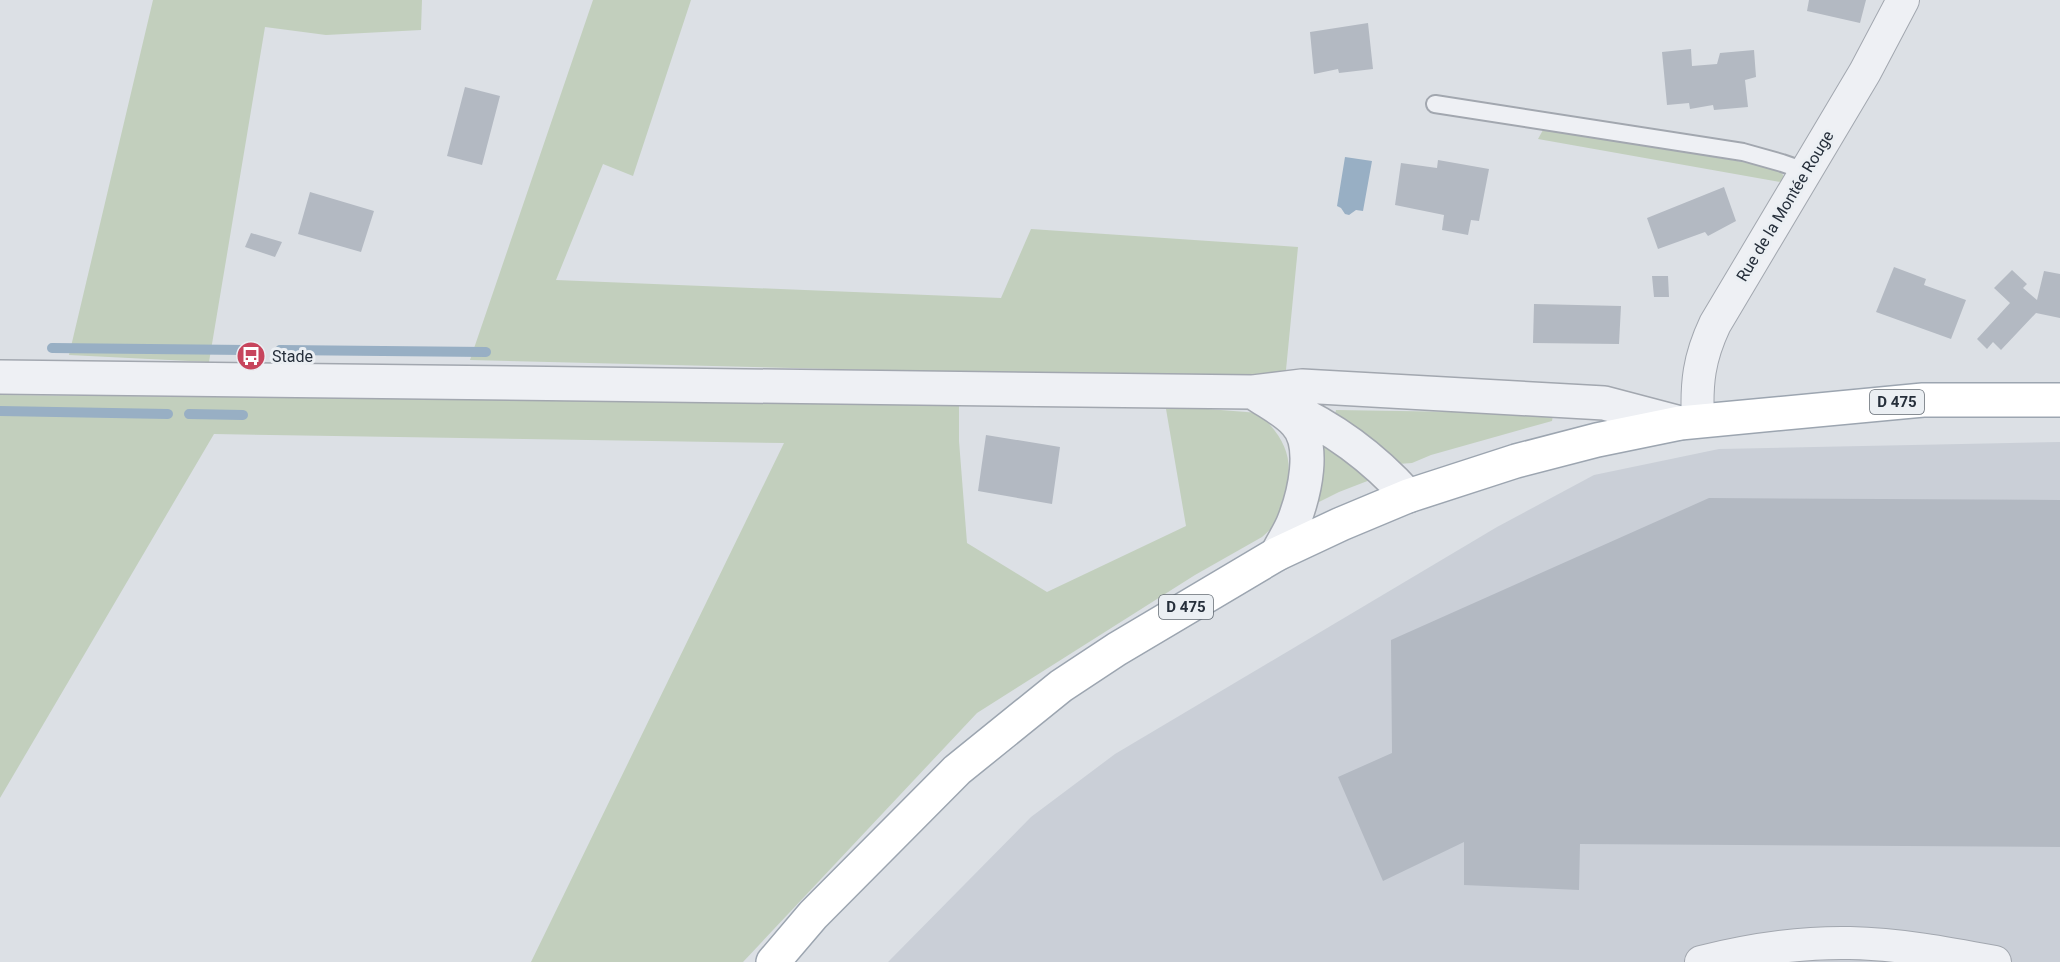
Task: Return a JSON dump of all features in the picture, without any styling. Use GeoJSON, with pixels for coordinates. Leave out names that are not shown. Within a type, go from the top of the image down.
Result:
{"type":"FeatureCollection","features":[{"type":"Feature","properties":{"kind":"main road","name":"D 475"},"geometry":{"type":"LineString","coordinates":[[773,962],[813,915],[957,770],[1061,686],[1117,649],[1277,554],[1408,496],[1516,461],[1597,440],[1689,422],[1923,400],[2060,400]]}},
{"type":"Feature","properties":{"kind":"street","name":"Rue de la Montée Rouge"},"geometry":{"type":"LineString","coordinates":[[1689,422],[1698,375],[1714,324],[1865,72],[1904,0]]}},
{"type":"Feature","properties":{"kind":"street"},"geometry":{"type":"LineString","coordinates":[[0,377],[1254,392],[1302,386],[1604,403],[1689,422]]}},
{"type":"Feature","properties":{"kind":"street"},"geometry":{"type":"LineString","coordinates":[[1254,392],[1309,417],[1338,434],[1391,478],[1408,496]]}},
{"type":"Feature","properties":{"kind":"street"},"geometry":{"type":"LineString","coordinates":[[1254,392],[1296,423],[1306,444],[1307,460],[1301,498],[1294,521],[1277,554]]}},
{"type":"Feature","properties":{"kind":"street"},"geometry":{"type":"LineString","coordinates":[[1701,962],[1783,946],[1849,943],[1897,947],[1995,962]]}},
{"type":"Feature","properties":{"kind":"lane"},"geometry":{"type":"LineString","coordinates":[[1435,104],[1743,152],[1805,171]]}},
{"type":"Feature","properties":{"kind":"shaded area"},"geometry":{"type":"Polygon","coordinates":[[[2060,442],[2060,962],[888,962],[1031,817],[1115,754],[1497,527],[1594,475],[1719,449],[2060,442]]]}},
{"type":"Feature","properties":{"kind":"green space"},"geometry":{"type":"Polygon","coordinates":[[[153,0],[422,0],[421,30],[326,35],[265,27],[209,362],[69,355],[153,0]]]}},
{"type":"Feature","properties":{"kind":"green space"},"geometry":{"type":"Polygon","coordinates":[[[593,0],[691,0],[633,176],[603,164],[556,280],[1001,298],[1031,229],[1298,247],[1285,380],[470,360],[593,0]]]}},
{"type":"Feature","properties":{"kind":"green space"},"geometry":{"type":"Polygon","coordinates":[[[1543,130],[1761,165],[1780,172],[1786,183],[1538,139],[1543,130]]]}},
{"type":"Feature","properties":{"kind":"green space"},"geometry":{"type":"Polygon","coordinates":[[[0,395],[959,403],[959,441],[967,543],[1047,592],[1186,526],[1166,409],[1195,408],[1259,413],[1281,440],[1289,469],[1279,518],[1262,537],[1195,575],[977,713],[743,962],[531,962],[784,443],[214,434],[0,798],[0,395]]]}},
{"type":"Feature","properties":{"kind":"green space"},"geometry":{"type":"Polygon","coordinates":[[[1336,410],[1553,415],[1552,421],[1431,455],[1412,463],[1398,464],[1334,419],[1336,410]]]}},
{"type":"Feature","properties":{"kind":"green space"},"geometry":{"type":"Polygon","coordinates":[[[1316,434],[1370,480],[1313,505],[1316,434]]]}},
{"type":"Feature","properties":{"kind":"water"},"geometry":{"type":"Polygon","coordinates":[[[1345,157],[1372,161],[1363,211],[1356,210],[1349,215],[1337,206],[1345,157]]]}},
{"type":"Feature","properties":{"kind":"building"},"geometry":{"type":"Polygon","coordinates":[[[1809,0],[1866,0],[1860,23],[1807,11],[1809,0]]]}},
{"type":"Feature","properties":{"kind":"building"},"geometry":{"type":"Polygon","coordinates":[[[1368,23],[1373,69],[1339,73],[1338,69],[1314,74],[1310,32],[1368,23]]]}},
{"type":"Feature","properties":{"kind":"building"},"geometry":{"type":"Polygon","coordinates":[[[1691,49],[1692,66],[1717,64],[1720,53],[1754,50],[1756,77],[1745,80],[1748,107],[1714,110],[1713,105],[1690,109],[1689,103],[1667,105],[1662,52],[1691,49]]]}},
{"type":"Feature","properties":{"kind":"building"},"geometry":{"type":"Polygon","coordinates":[[[465,87],[500,96],[482,165],[447,156],[465,87]]]}},
{"type":"Feature","properties":{"kind":"building"},"geometry":{"type":"Polygon","coordinates":[[[1438,160],[1489,169],[1479,221],[1471,220],[1468,235],[1442,230],[1444,215],[1395,205],[1401,163],[1437,168],[1438,160]]]}},
{"type":"Feature","properties":{"kind":"building"},"geometry":{"type":"Polygon","coordinates":[[[1724,187],[1736,221],[1708,236],[1705,232],[1658,249],[1647,218],[1724,187]]]}},
{"type":"Feature","properties":{"kind":"building"},"geometry":{"type":"Polygon","coordinates":[[[310,192],[374,211],[361,252],[298,234],[310,192]]]}},
{"type":"Feature","properties":{"kind":"building"},"geometry":{"type":"Polygon","coordinates":[[[251,233],[282,242],[275,257],[245,247],[251,233]]]}},
{"type":"Feature","properties":{"kind":"building"},"geometry":{"type":"Polygon","coordinates":[[[1894,267],[1926,279],[1924,285],[1966,300],[1951,339],[1876,312],[1894,267]]]}},
{"type":"Feature","properties":{"kind":"building"},"geometry":{"type":"Polygon","coordinates":[[[2012,270],[2027,284],[2023,288],[2037,300],[2044,271],[2060,274],[2060,318],[2036,313],[2001,350],[1993,342],[1987,349],[1977,339],[2010,303],[1994,288],[2012,270]]]}},
{"type":"Feature","properties":{"kind":"building"},"geometry":{"type":"Polygon","coordinates":[[[1652,276],[1668,276],[1669,297],[1654,297],[1652,276]]]}},
{"type":"Feature","properties":{"kind":"building"},"geometry":{"type":"Polygon","coordinates":[[[1534,304],[1621,306],[1619,344],[1533,343],[1534,304]]]}},
{"type":"Feature","properties":{"kind":"building"},"geometry":{"type":"Polygon","coordinates":[[[986,435],[1060,447],[1052,504],[978,491],[986,435]]]}},
{"type":"Feature","properties":{"kind":"building"},"geometry":{"type":"Polygon","coordinates":[[[1709,498],[2060,500],[2060,847],[1580,844],[1579,890],[1464,885],[1464,842],[1383,881],[1338,777],[1392,753],[1391,640],[1709,498]]]}},
{"type":"Feature","properties":{"kind":"waterway"},"geometry":{"type":"LineString","coordinates":[[52,348],[246,350]]}},
{"type":"Feature","properties":{"kind":"waterway"},"geometry":{"type":"LineString","coordinates":[[280,350],[486,352]]}},
{"type":"Feature","properties":{"kind":"waterway"},"geometry":{"type":"LineString","coordinates":[[0,411],[168,414]]}},
{"type":"Feature","properties":{"kind":"waterway"},"geometry":{"type":"LineString","coordinates":[[189,414],[243,415]]}},
{"type":"Feature","properties":{"kind":"place","name":"Stade"},"geometry":{"type":"Point","coordinates":[251,356]}}]}
